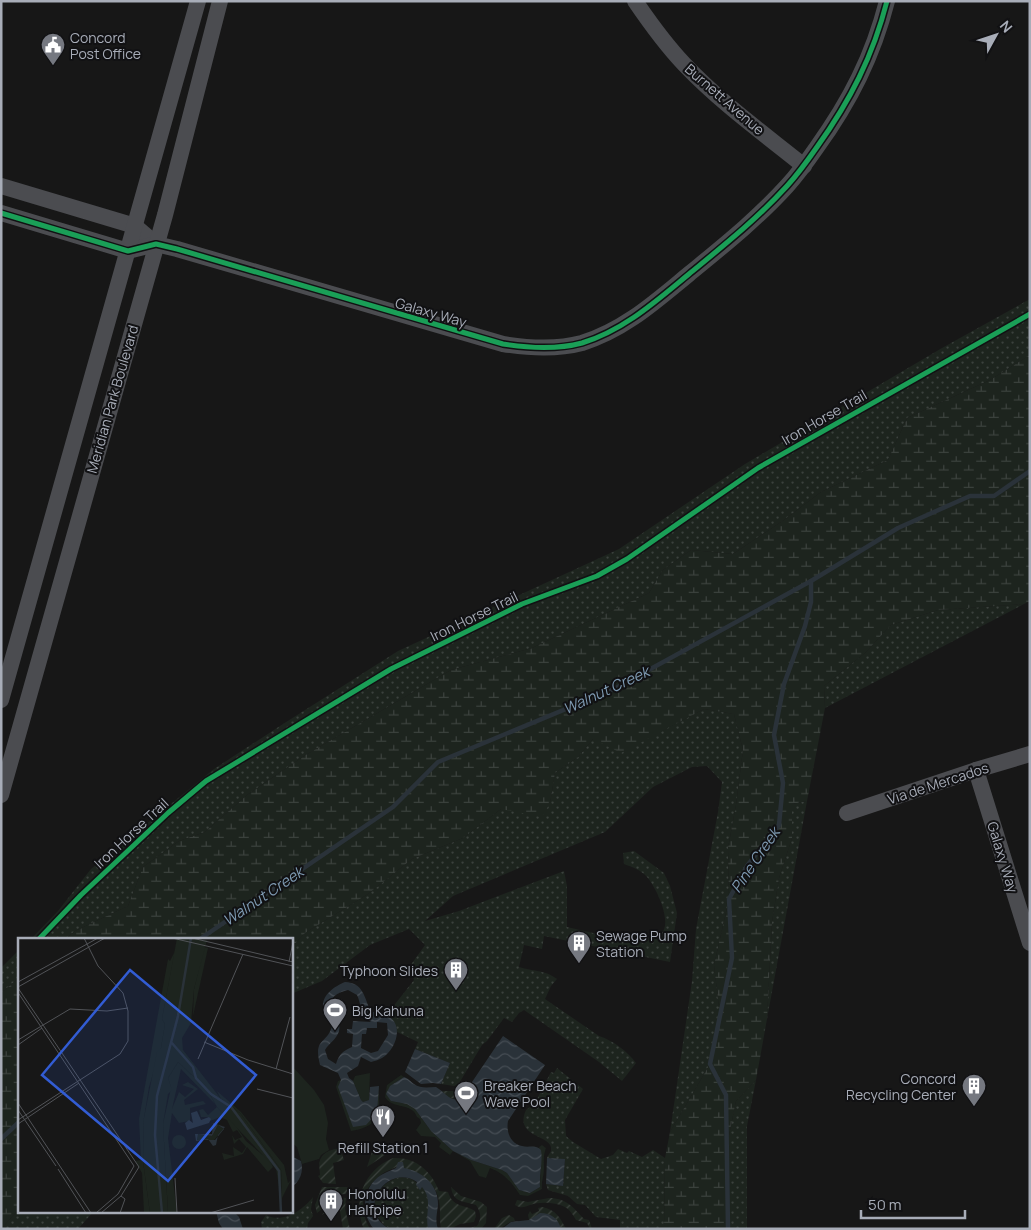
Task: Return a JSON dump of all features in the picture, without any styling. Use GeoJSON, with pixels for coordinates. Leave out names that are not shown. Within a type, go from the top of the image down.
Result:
{"type":"FeatureCollection","features":[{"type":"Feature","properties":{"kind":"street","name":"Meridian Park Boulevard"},"geometry":{"type":"LineString","coordinates":[[1,700],[198,1]]}},
{"type":"Feature","properties":{"kind":"street","name":"Meridian Park Boulevard"},"geometry":{"type":"LineString","coordinates":[[1,795],[156,244],[220,1]]}},
{"type":"Feature","properties":{"kind":"street","name":"Burnett Avenue"},"geometry":{"type":"LineString","coordinates":[[635,1],[651,25],[684,64],[716,95],[804,166]]}},
{"type":"Feature","properties":{"kind":"street","name":"Galaxy Way"},"geometry":{"type":"LineString","coordinates":[[1,186],[135,226],[156,244],[503,344],[523,347],[565,346],[581,343],[614,331],[639,315],[729,241],[789,185],[838,117],[864,70],[880,29],[887,1]]}},
{"type":"Feature","properties":{"kind":"street"},"geometry":{"type":"LineString","coordinates":[[1,213],[128,251],[156,244]]}},
{"type":"Feature","properties":{"kind":"street","name":"Via de Mercados"},"geometry":{"type":"LineString","coordinates":[[847,813],[1030,754]]}},
{"type":"Feature","properties":{"kind":"street","name":"Galaxy Way"},"geometry":{"type":"LineString","coordinates":[[976,770],[1030,944]]}},
{"type":"Feature","properties":{"kind":"green space"},"geometry":{"type":"Polygon","coordinates":[[[1030,299],[1030,355],[990,380],[907,418],[888,460],[821,492],[784,520],[733,554],[691,550],[663,570],[649,593],[532,648],[451,670],[304,756],[247,795],[205,832],[179,841],[143,867],[128,906],[75,931],[66,938],[32,938],[58,911],[91,869],[214,769],[283,724],[398,651],[619,549],[745,464],[942,348],[1030,299]]]}},
{"type":"Feature","properties":{"kind":"green space"},"geometry":{"type":"Polygon","coordinates":[[[1030,355],[1030,601],[1024,604],[938,610],[891,625],[865,653],[824,686],[825,708],[807,801],[792,804],[792,838],[779,878],[772,922],[767,1019],[756,1080],[736,1101],[727,1145],[728,1229],[664,1229],[665,1158],[670,1132],[710,1064],[720,1016],[714,965],[729,899],[728,848],[743,750],[734,714],[704,709],[621,753],[593,739],[578,757],[555,773],[550,803],[542,817],[501,809],[463,838],[412,859],[368,894],[305,933],[292,947],[292,938],[66,938],[75,931],[128,906],[143,867],[179,841],[205,832],[247,795],[304,756],[451,670],[532,648],[649,593],[663,570],[691,550],[733,554],[784,520],[821,492],[888,460],[907,418],[990,380],[1030,355]]]}},
{"type":"Feature","properties":{"kind":"green space"},"geometry":{"type":"Polygon","coordinates":[[[1024,604],[825,708],[824,686],[865,653],[891,625],[938,610],[1024,604]]]}},
{"type":"Feature","properties":{"kind":"green space"},"geometry":{"type":"Polygon","coordinates":[[[704,709],[734,714],[743,750],[728,848],[729,899],[714,965],[720,1016],[710,1064],[670,1132],[692,981],[696,929],[722,782],[707,766],[692,767],[653,787],[605,832],[453,896],[425,921],[459,911],[564,871],[567,886],[567,927],[606,936],[608,942],[627,938],[655,937],[663,931],[665,924],[663,907],[655,889],[645,875],[624,864],[623,853],[634,851],[664,873],[670,886],[677,913],[670,962],[544,936],[542,949],[524,945],[519,967],[543,972],[557,979],[551,986],[545,999],[599,1036],[615,1044],[636,1063],[622,1081],[599,1062],[524,1010],[512,1022],[504,1018],[482,1045],[458,1085],[441,1084],[450,1063],[415,1049],[418,1042],[397,1032],[390,1017],[392,1008],[414,980],[410,966],[425,945],[409,929],[370,945],[322,981],[292,994],[292,947],[305,933],[368,894],[412,859],[463,838],[501,809],[550,803],[555,773],[578,757],[593,739],[654,735],[704,709]]]}},
{"type":"Feature","properties":{"kind":"green space"},"geometry":{"type":"Polygon","coordinates":[[[807,801],[767,1019],[772,922],[779,878],[792,838],[792,804],[807,801]]]}},
{"type":"Feature","properties":{"kind":"green space"},"geometry":{"type":"Polygon","coordinates":[[[18,951],[18,979],[1,993],[1,968],[18,951]]]}},
{"type":"Feature","properties":{"kind":"green space"},"geometry":{"type":"Polygon","coordinates":[[[18,979],[18,1210],[1,1229],[1,993],[18,979]]]}},
{"type":"Feature","properties":{"kind":"green space"},"geometry":{"type":"Polygon","coordinates":[[[292,1066],[314,1090],[324,1105],[328,1123],[326,1139],[329,1150],[321,1155],[319,1159],[302,1164],[297,1147],[292,1143],[292,1066]]]}},
{"type":"Feature","properties":{"kind":"green space"},"geometry":{"type":"Polygon","coordinates":[[[557,1068],[583,1089],[565,1120],[566,1136],[573,1142],[601,1159],[613,1155],[618,1149],[627,1153],[629,1151],[642,1157],[653,1150],[665,1158],[664,1229],[620,1229],[620,1220],[596,1217],[585,1205],[577,1204],[568,1196],[548,1190],[546,1184],[563,1186],[565,1160],[547,1158],[551,1151],[551,1146],[529,1131],[525,1126],[524,1119],[526,1110],[535,1103],[551,1072],[554,1073],[557,1068]]]}},
{"type":"Feature","properties":{"kind":"green space"},"geometry":{"type":"Polygon","coordinates":[[[370,1073],[369,1100],[363,1102],[353,1081],[355,1076],[370,1073]]]}},
{"type":"Feature","properties":{"kind":"green space"},"geometry":{"type":"Polygon","coordinates":[[[401,1075],[404,1077],[393,1084],[391,1101],[407,1104],[415,1109],[431,1131],[453,1151],[450,1155],[439,1147],[441,1143],[435,1137],[421,1136],[416,1130],[421,1123],[415,1112],[393,1104],[385,1097],[387,1085],[401,1075]]]}},
{"type":"Feature","properties":{"kind":"green space"},"geometry":{"type":"Polygon","coordinates":[[[341,1080],[374,1119],[377,1113],[379,1084],[379,1109],[374,1121],[369,1125],[351,1131],[336,1087],[338,1081],[341,1080]]]}},
{"type":"Feature","properties":{"kind":"green space"},"geometry":{"type":"Polygon","coordinates":[[[756,1080],[747,1126],[747,1229],[728,1229],[727,1145],[736,1101],[756,1080]]]}},
{"type":"Feature","properties":{"kind":"green space"},"geometry":{"type":"Polygon","coordinates":[[[442,1091],[466,1091],[456,1099],[448,1098],[442,1091]]]}},
{"type":"Feature","properties":{"kind":"green space"},"geometry":{"type":"Polygon","coordinates":[[[542,1145],[546,1148],[542,1189],[528,1196],[520,1195],[511,1182],[500,1173],[490,1168],[486,1178],[479,1176],[470,1161],[453,1151],[471,1160],[502,1170],[507,1173],[519,1190],[530,1193],[540,1187],[541,1153],[539,1147],[542,1145]]]}},
{"type":"Feature","properties":{"kind":"green space"},"geometry":{"type":"Polygon","coordinates":[[[374,1146],[390,1149],[388,1153],[367,1167],[374,1146]]]}},
{"type":"Feature","properties":{"kind":"green space"},"geometry":{"type":"Polygon","coordinates":[[[340,1148],[344,1160],[333,1163],[336,1184],[323,1183],[318,1176],[320,1175],[320,1159],[326,1152],[340,1148]]]}},
{"type":"Feature","properties":{"kind":"green space"},"geometry":{"type":"Polygon","coordinates":[[[393,1158],[415,1162],[421,1166],[432,1177],[439,1191],[448,1192],[453,1201],[475,1211],[474,1222],[460,1224],[450,1229],[441,1229],[440,1204],[435,1189],[422,1175],[403,1168],[403,1163],[382,1174],[366,1192],[363,1206],[370,1229],[364,1229],[359,1208],[363,1187],[375,1170],[393,1158]]]}},
{"type":"Feature","properties":{"kind":"green space"},"geometry":{"type":"Polygon","coordinates":[[[400,1177],[412,1180],[417,1183],[420,1189],[422,1186],[426,1192],[428,1197],[429,1229],[390,1228],[384,1225],[377,1214],[375,1201],[377,1195],[386,1184],[400,1177]]]}},
{"type":"Feature","properties":{"kind":"green space"},"geometry":{"type":"Polygon","coordinates":[[[322,1187],[348,1187],[346,1194],[331,1198],[317,1213],[315,1205],[322,1187]]]}},
{"type":"Feature","properties":{"kind":"green space"},"geometry":{"type":"Polygon","coordinates":[[[451,1187],[461,1196],[481,1202],[487,1207],[486,1223],[481,1229],[466,1229],[477,1226],[480,1220],[479,1211],[476,1205],[457,1199],[451,1187]]]}},
{"type":"Feature","properties":{"kind":"green space"},"geometry":{"type":"Polygon","coordinates":[[[313,1197],[311,1209],[313,1216],[308,1223],[307,1229],[262,1229],[261,1222],[266,1215],[279,1218],[286,1217],[304,1207],[313,1197]]]}},
{"type":"Feature","properties":{"kind":"green space"},"geometry":{"type":"Polygon","coordinates":[[[339,1197],[346,1198],[345,1209],[350,1229],[343,1229],[339,1205],[334,1205],[322,1215],[334,1199],[339,1197]]]}},
{"type":"Feature","properties":{"kind":"green space"},"geometry":{"type":"Polygon","coordinates":[[[549,1198],[565,1201],[584,1219],[589,1220],[592,1229],[590,1229],[587,1223],[576,1220],[569,1210],[561,1205],[545,1203],[519,1207],[515,1205],[517,1200],[528,1202],[549,1198]]]}},
{"type":"Feature","properties":{"kind":"green space"},"geometry":{"type":"Polygon","coordinates":[[[542,1207],[551,1210],[557,1215],[566,1229],[529,1220],[528,1215],[530,1211],[532,1214],[539,1211],[538,1208],[542,1207]]]}},
{"type":"Feature","properties":{"kind":"green space"},"geometry":{"type":"Polygon","coordinates":[[[18,1210],[18,1212],[93,1212],[78,1229],[1,1229],[18,1210]]]}},
{"type":"Feature","properties":{"kind":"green space"},"geometry":{"type":"Polygon","coordinates":[[[509,1215],[515,1221],[501,1228],[494,1229],[502,1218],[509,1215]]]}},
{"type":"Feature","properties":{"kind":"water","name":"Big Kahuna"},"geometry":{"type":"Polygon","coordinates":[[[345,982],[356,985],[362,991],[370,1010],[390,1017],[397,1029],[396,1040],[386,1055],[381,1059],[371,1062],[361,1057],[358,1066],[347,1073],[363,1102],[369,1100],[370,1087],[379,1086],[377,1113],[366,1125],[353,1127],[338,1087],[341,1080],[338,1073],[320,1065],[318,1056],[319,1045],[330,1032],[332,1026],[324,1012],[323,1002],[328,993],[345,982]],[[348,990],[338,993],[332,1002],[339,1031],[325,1050],[328,1059],[336,1064],[342,1053],[352,1047],[353,1034],[347,1033],[347,1029],[352,1029],[353,1021],[371,1022],[363,1012],[357,995],[348,990]],[[377,1022],[377,1028],[367,1028],[366,1034],[362,1034],[361,1048],[371,1053],[378,1051],[388,1035],[387,1023],[377,1022]]]}},
{"type":"Feature","properties":{"kind":"water","name":"Breaker Beach Wave Pool"},"geometry":{"type":"Polygon","coordinates":[[[503,1036],[545,1065],[508,1121],[508,1133],[514,1143],[522,1146],[537,1147],[541,1150],[540,1187],[530,1193],[519,1190],[507,1173],[502,1170],[471,1160],[453,1151],[431,1131],[415,1109],[407,1104],[391,1101],[386,1094],[390,1086],[404,1077],[419,1087],[436,1087],[451,1098],[458,1099],[466,1091],[503,1036]]]}},
{"type":"Feature","properties":{"kind":"water"},"geometry":{"type":"Polygon","coordinates":[[[415,1049],[450,1063],[441,1084],[421,1084],[405,1072],[415,1049]]]}},
{"type":"Feature","properties":{"kind":"water"},"geometry":{"type":"Polygon","coordinates":[[[292,1156],[301,1161],[302,1173],[292,1187],[292,1156]]]}},
{"type":"Feature","properties":{"kind":"water"},"geometry":{"type":"Polygon","coordinates":[[[547,1158],[565,1159],[563,1186],[546,1184],[547,1158]]]}},
{"type":"Feature","properties":{"kind":"water"},"geometry":{"type":"Polygon","coordinates":[[[398,1162],[403,1162],[404,1168],[423,1176],[436,1191],[438,1198],[436,1220],[438,1229],[428,1228],[428,1201],[422,1187],[420,1190],[416,1185],[417,1182],[406,1178],[395,1179],[386,1184],[379,1192],[375,1201],[375,1212],[380,1221],[390,1229],[374,1229],[369,1222],[365,1206],[368,1191],[378,1178],[396,1168],[398,1162]]]}},
{"type":"Feature","properties":{"kind":"water"},"geometry":{"type":"Polygon","coordinates":[[[216,1212],[234,1212],[239,1217],[243,1229],[223,1229],[219,1223],[216,1212]]]}},
{"type":"Feature","properties":{"kind":"water"},"geometry":{"type":"Polygon","coordinates":[[[540,1213],[554,1217],[561,1229],[502,1229],[511,1222],[529,1220],[540,1213]]]}},
{"type":"Feature","properties":{"kind":"waterway","name":"Walnut Creek"},"geometry":{"type":"LineString","coordinates":[[201,938],[393,807],[438,762],[614,689],[811,581],[898,528],[970,496],[994,496],[1030,471]]}},
{"type":"Feature","properties":{"kind":"waterway","name":"Pine Creek"},"geometry":{"type":"LineString","coordinates":[[728,1229],[726,1095],[710,1064],[732,958],[729,899],[747,866],[779,825],[783,783],[774,735],[784,684],[805,626],[811,602],[811,581]]}},
{"type":"Feature","properties":{"kind":"waterway","name":"Walnut Creek"},"geometry":{"type":"LineString","coordinates":[[1,1139],[18,1123]]}},
{"type":"Feature","properties":{"kind":"cycle path"},"geometry":{"type":"LineString","coordinates":[[1,213],[128,251],[156,244],[177,249],[503,344],[542,348],[582,343],[612,331],[651,305],[740,232],[787,186],[829,130],[850,95],[875,41],[887,1]]}},
{"type":"Feature","properties":{"kind":"cycle path","name":"Iron Horse Trail"},"geometry":{"type":"LineString","coordinates":[[40,938],[81,895],[168,813],[206,781],[391,669],[522,604],[597,576],[627,559],[758,468],[1030,314]]}},
{"type":"Feature","properties":{"kind":"place","name":"Concord Post Office"},"geometry":{"type":"Point","coordinates":[53,66]}},
{"type":"Feature","properties":{"kind":"place","name":"Sewage Pump Station"},"geometry":{"type":"Point","coordinates":[579,964]}},
{"type":"Feature","properties":{"kind":"place","name":"Typhoon Slides"},"geometry":{"type":"Point","coordinates":[456,991]}},
{"type":"Feature","properties":{"kind":"place","name":"Big Kahuna"},"geometry":{"type":"Point","coordinates":[335,1031]}},
{"type":"Feature","properties":{"kind":"place","name":"Concord Recycling Center"},"geometry":{"type":"Point","coordinates":[974,1107]}},
{"type":"Feature","properties":{"kind":"place","name":"Breaker Beach Wave Pool"},"geometry":{"type":"Point","coordinates":[466,1114]}},
{"type":"Feature","properties":{"kind":"place","name":"Refill Station 1"},"geometry":{"type":"Point","coordinates":[383,1138]}},
{"type":"Feature","properties":{"kind":"place","name":"Honolulu Halfpipe"},"geometry":{"type":"Point","coordinates":[331,1222]}}]}
